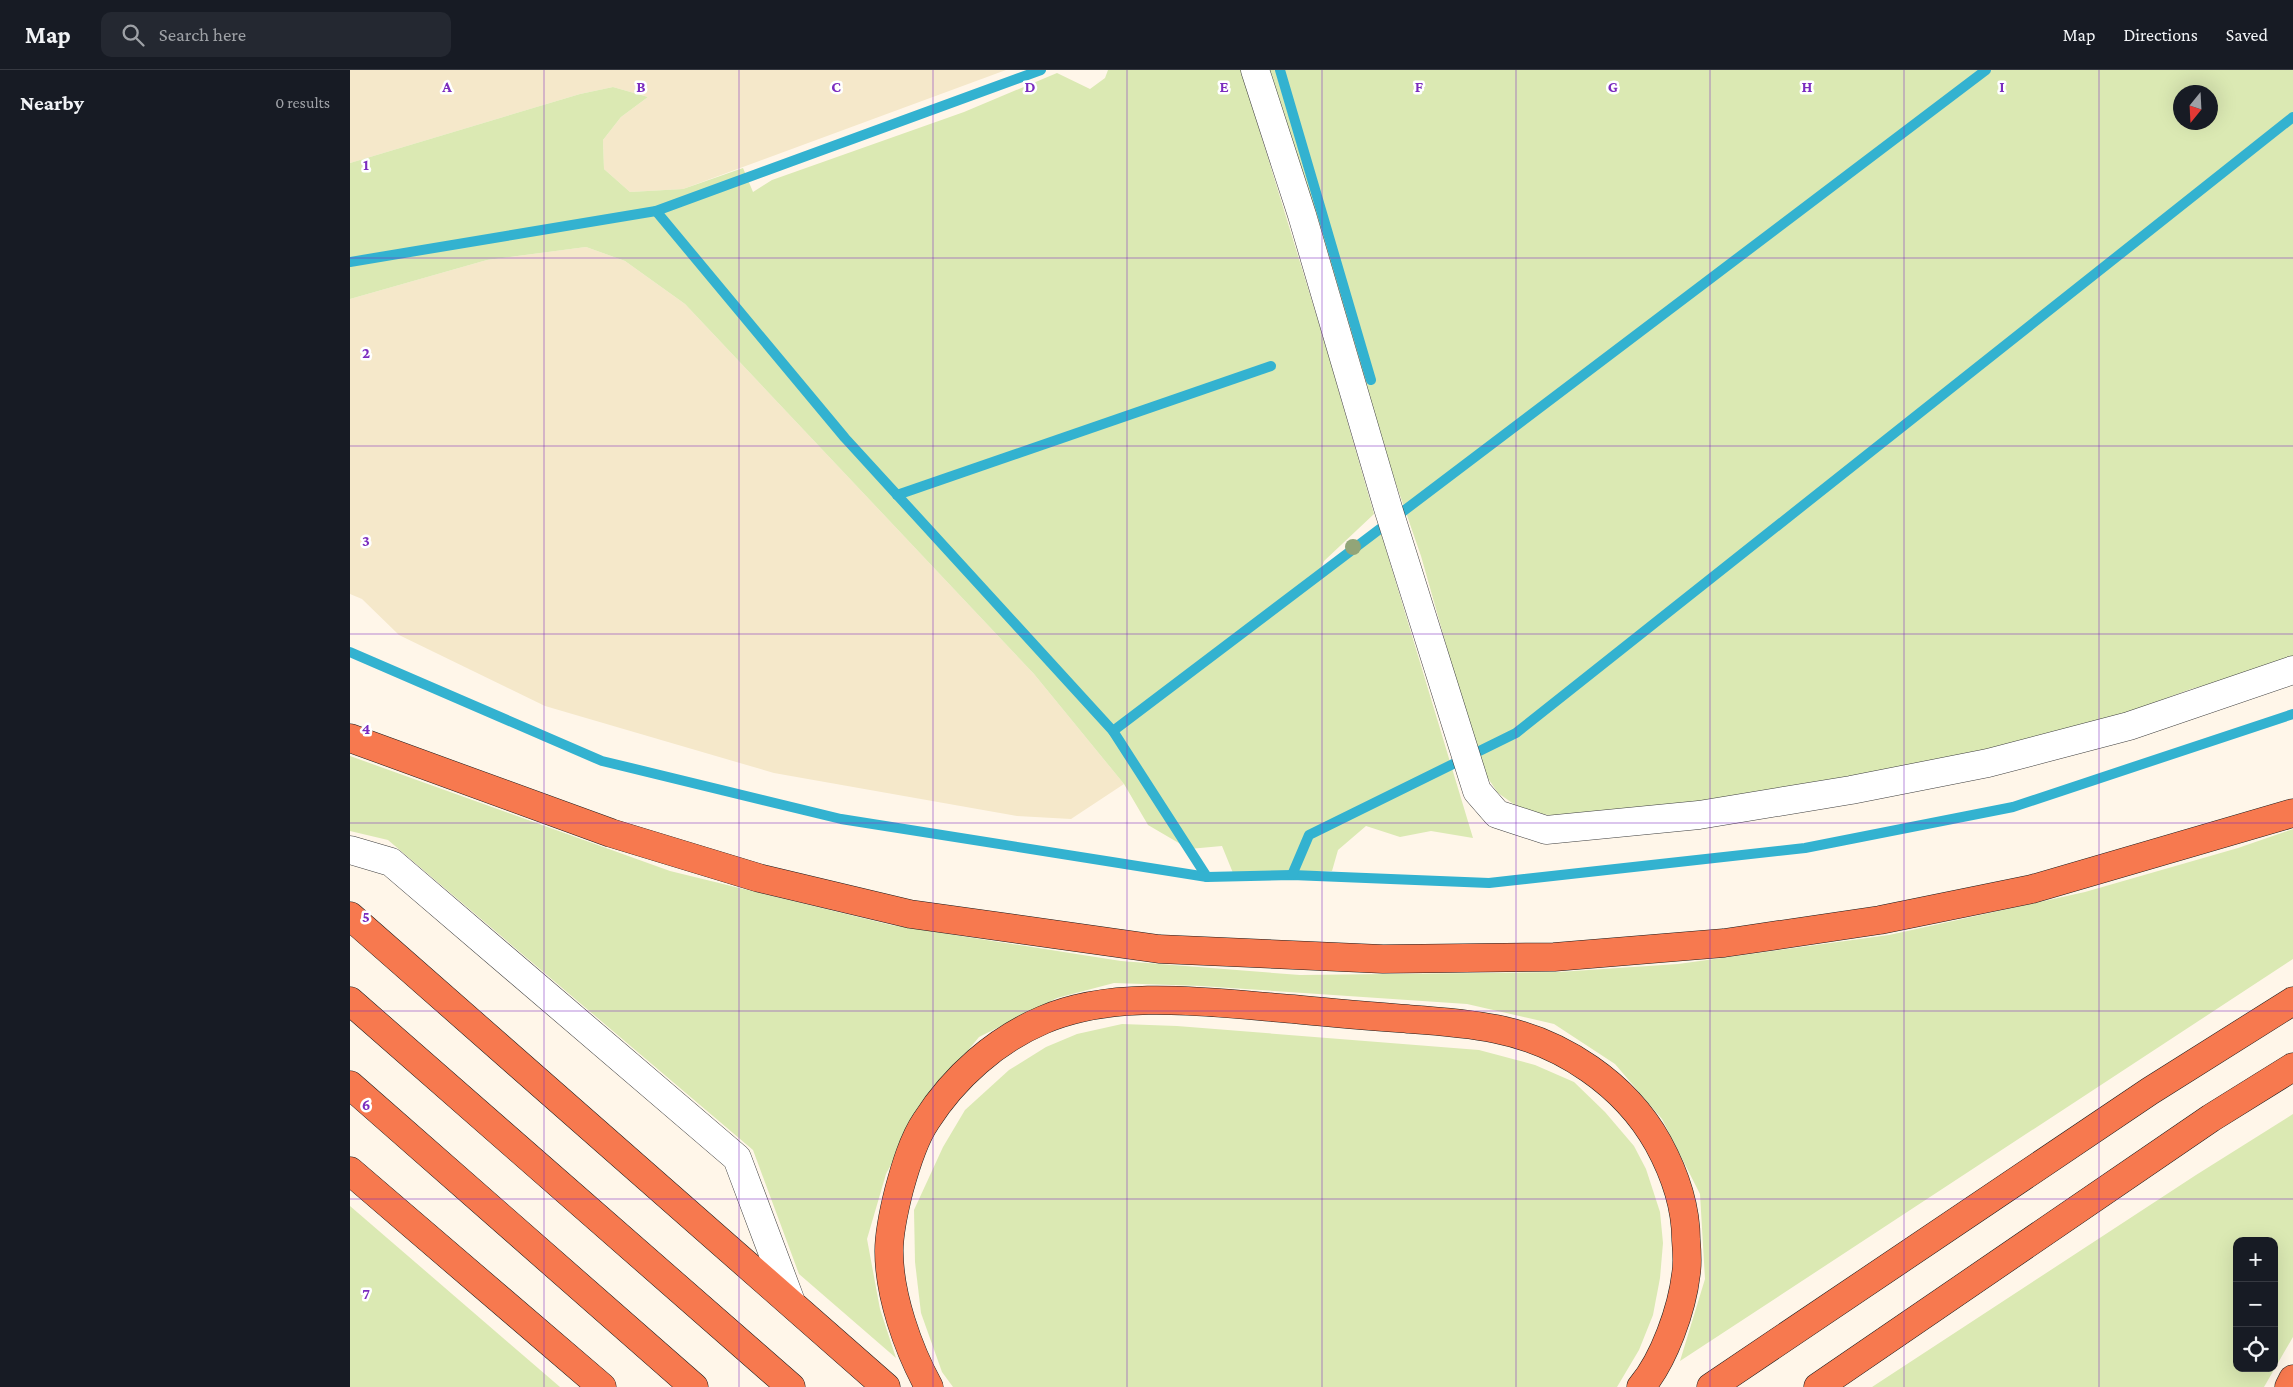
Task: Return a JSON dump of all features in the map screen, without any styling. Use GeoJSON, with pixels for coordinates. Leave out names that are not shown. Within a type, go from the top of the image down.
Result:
{"type":"FeatureCollection","features":[{"type":"Feature","properties":{"kind":"highway"},"geometry":{"type":"LineString","coordinates":[[350,738],[611,833],[759,878],[910,914],[1159,949],[1383,959],[1554,957],[1724,943],[1880,920],[2032,889],[2293,813]]}},
{"type":"Feature","properties":{"kind":"highway"},"geometry":{"type":"LineString","coordinates":[[350,916],[886,1387]]}},
{"type":"Feature","properties":{"kind":"highway"},"geometry":{"type":"LineString","coordinates":[[929,1387],[918,1368],[902,1324],[889,1251],[893,1211],[902,1179],[924,1123],[965,1073],[986,1054],[1015,1034],[1044,1020],[1078,1008],[1105,1002],[1136,1000],[1246,1006],[1457,1023],[1499,1029],[1548,1046],[1593,1070],[1626,1098],[1650,1129],[1667,1160],[1680,1190],[1686,1232],[1687,1271],[1682,1300],[1665,1345],[1641,1387]]}},
{"type":"Feature","properties":{"kind":"highway"},"geometry":{"type":"LineString","coordinates":[[350,1001],[791,1387]]}},
{"type":"Feature","properties":{"kind":"highway"},"geometry":{"type":"LineString","coordinates":[[1711,1387],[2150,1090],[2293,1001]]}},
{"type":"Feature","properties":{"kind":"highway"},"geometry":{"type":"LineString","coordinates":[[1818,1387],[2211,1118],[2293,1067]]}},
{"type":"Feature","properties":{"kind":"highway"},"geometry":{"type":"LineString","coordinates":[[350,1085],[694,1387]]}},
{"type":"Feature","properties":{"kind":"highway"},"geometry":{"type":"LineString","coordinates":[[350,1171],[602,1387]]}},
{"type":"Feature","properties":{"kind":"highway"},"geometry":{"type":"LineString","coordinates":[[2289,1387],[2293,1379]]}},
{"type":"Feature","properties":{"kind":"lane"},"geometry":{"type":"LineString","coordinates":[[1255,70],[1302,215],[1388,508],[1477,791],[1496,814],[1546,830],[1699,815],[1851,790],[1988,763],[2128,726],[2293,670]]}},
{"type":"Feature","properties":{"kind":"lane"},"geometry":{"type":"LineString","coordinates":[[350,850],[392,862],[737,1158],[791,1302]]}},
{"type":"Feature","properties":{"kind":"shaded area"},"geometry":{"type":"Polygon","coordinates":[[[350,70],[1006,70],[683,189],[630,192],[604,169],[603,140],[621,117],[648,97],[613,87],[580,94],[350,163],[350,70]]]}},
{"type":"Feature","properties":{"kind":"shaded area"},"geometry":{"type":"Polygon","coordinates":[[[586,247],[625,261],[685,304],[1034,674],[1124,784],[1071,819],[1017,816],[774,773],[545,706],[399,635],[362,599],[350,594],[350,299],[487,260],[586,247]]]}},
{"type":"Feature","properties":{"kind":"green space"},"geometry":{"type":"Polygon","coordinates":[[[1108,70],[1241,70],[1326,347],[1374,514],[1324,561],[1320,572],[1337,567],[1381,533],[1473,838],[1431,831],[1400,837],[1366,826],[1338,850],[1332,871],[1233,873],[1222,846],[1189,849],[1148,825],[1124,784],[1034,674],[685,304],[625,261],[586,247],[487,260],[350,299],[350,163],[580,94],[613,87],[648,97],[621,117],[603,140],[604,169],[630,192],[683,189],[743,168],[753,192],[772,180],[964,112],[1057,73],[1090,89],[1105,78],[1108,70]]]}},
{"type":"Feature","properties":{"kind":"green space"},"geometry":{"type":"Polygon","coordinates":[[[1263,70],[2293,70],[2293,659],[2288,663],[2191,689],[2104,721],[1997,751],[1726,800],[1573,818],[1525,812],[1498,793],[1481,768],[1421,556],[1366,397],[1263,70]]]}},
{"type":"Feature","properties":{"kind":"green space"},"geometry":{"type":"Polygon","coordinates":[[[350,756],[670,871],[891,925],[1121,961],[1300,975],[1559,972],[1678,964],[1889,935],[2085,892],[2238,848],[2293,829],[2293,959],[1680,1361],[1705,1279],[1700,1194],[1662,1119],[1615,1064],[1554,1024],[1467,1004],[1201,986],[1114,983],[1057,998],[979,1037],[922,1106],[886,1174],[867,1239],[880,1309],[896,1358],[799,1274],[753,1150],[388,840],[350,831],[350,756]]]}},
{"type":"Feature","properties":{"kind":"green space"},"geometry":{"type":"Polygon","coordinates":[[[1122,1024],[1177,1026],[1479,1050],[1535,1065],[1574,1082],[1605,1112],[1634,1146],[1646,1169],[1660,1212],[1663,1243],[1660,1278],[1653,1315],[1639,1350],[1617,1387],[953,1387],[942,1372],[921,1313],[915,1262],[914,1210],[943,1147],[965,1110],[1009,1070],[1046,1047],[1077,1034],[1122,1024]]]}},
{"type":"Feature","properties":{"kind":"green space"},"geometry":{"type":"Polygon","coordinates":[[[2293,1114],[2293,1337],[2278,1363],[2278,1237],[2233,1237],[2233,1372],[2273,1372],[2264,1387],[1872,1387],[2196,1175],[2293,1114]]]}},
{"type":"Feature","properties":{"kind":"green space"},"geometry":{"type":"Polygon","coordinates":[[[350,1206],[560,1387],[350,1387],[350,1206]]]}},
{"type":"Feature","properties":{"kind":"waterway"},"geometry":{"type":"LineString","coordinates":[[350,262],[656,211],[1041,70]]}},
{"type":"Feature","properties":{"kind":"waterway"},"geometry":{"type":"LineString","coordinates":[[1280,70],[1371,380]]}},
{"type":"Feature","properties":{"kind":"waterway"},"geometry":{"type":"LineString","coordinates":[[1113,731],[1986,70]]}},
{"type":"Feature","properties":{"kind":"waterway"},"geometry":{"type":"LineString","coordinates":[[1292,875],[1309,835],[1516,733],[2293,117]]}},
{"type":"Feature","properties":{"kind":"waterway"},"geometry":{"type":"LineString","coordinates":[[656,211],[845,438],[1113,731],[1207,877]]}},
{"type":"Feature","properties":{"kind":"waterway"},"geometry":{"type":"LineString","coordinates":[[897,495],[1271,366]]}},
{"type":"Feature","properties":{"kind":"waterway"},"geometry":{"type":"LineString","coordinates":[[350,652],[602,761],[841,819],[1207,877],[1292,875],[1489,883],[1805,848],[2013,807],[2293,714]]}}]}
